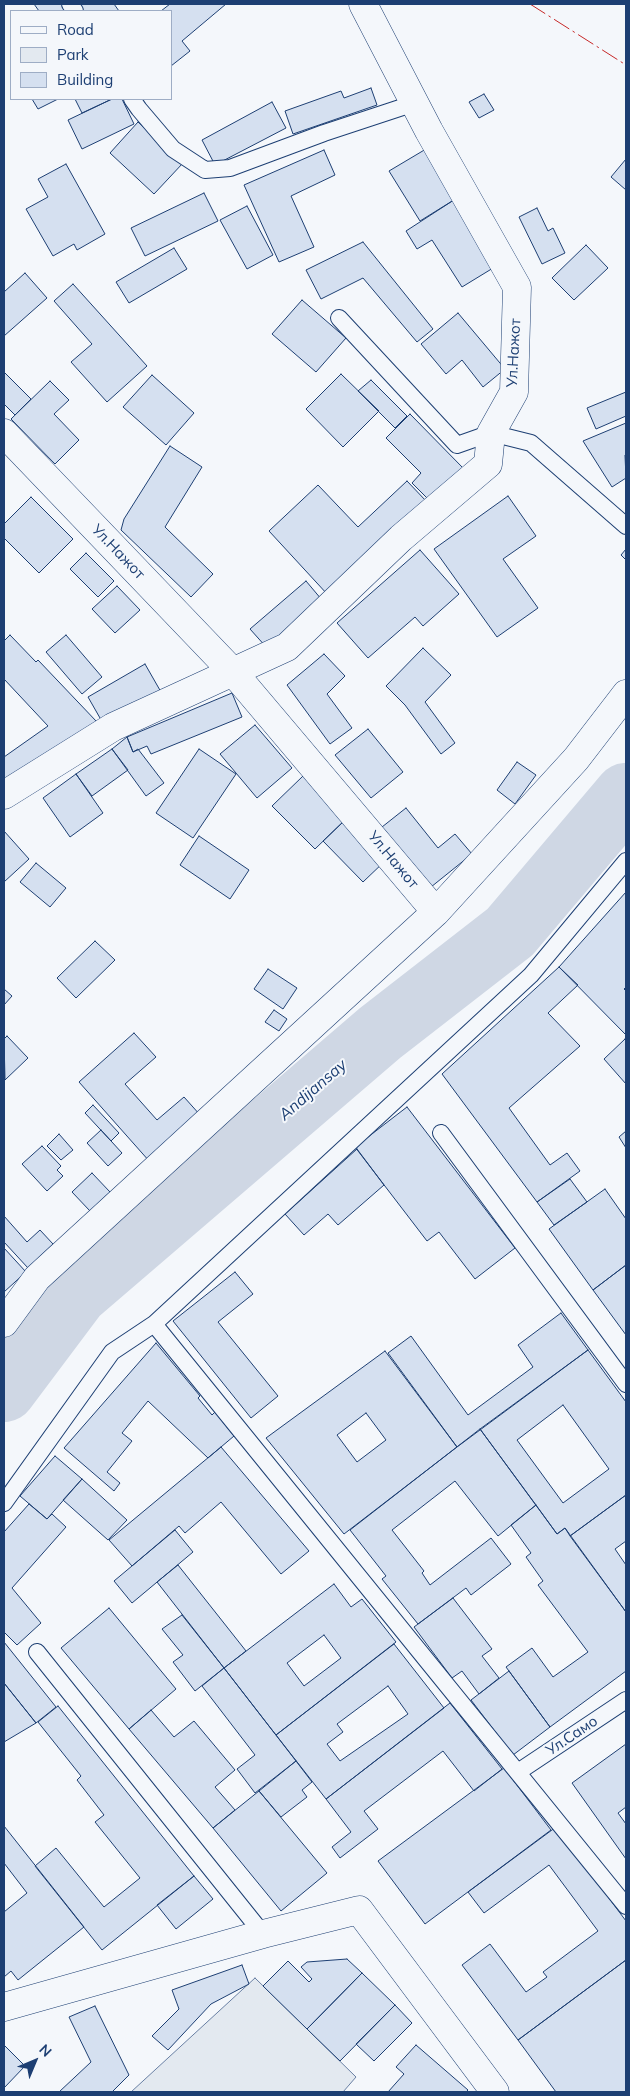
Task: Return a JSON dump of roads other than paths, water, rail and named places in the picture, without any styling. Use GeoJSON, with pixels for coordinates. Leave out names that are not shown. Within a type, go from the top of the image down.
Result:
{"type":"FeatureCollection","features":[{"type":"Feature","properties":{"kind":"street","name":"Ул.Нажот"},"geometry":{"type":"LineString","coordinates":[[233,672],[286,647],[401,538],[488,464],[491,433],[514,392],[517,287],[415,103],[363,4]]}},
{"type":"Feature","properties":{"kind":"street","name":"Ул.Нажот"},"geometry":{"type":"LineString","coordinates":[[4,433],[233,672],[436,912]]}},
{"type":"Feature","properties":{"kind":"street"},"geometry":{"type":"LineString","coordinates":[[4,795],[114,726],[233,672]]}},
{"type":"Feature","properties":{"kind":"street"},"geometry":{"type":"LineString","coordinates":[[4,1322],[37,1278],[436,912],[576,759],[626,694]]}},
{"type":"Feature","properties":{"kind":"street"},"geometry":{"type":"LineString","coordinates":[[4,2006],[263,1934],[359,1910],[495,2092]]}},
{"type":"Feature","properties":{"kind":"lane"},"geometry":{"type":"LineString","coordinates":[[133,100],[173,149],[205,170],[230,168],[324,133],[415,103]]}},
{"type":"Feature","properties":{"kind":"lane"},"geometry":{"type":"LineString","coordinates":[[339,318],[457,445],[491,433],[531,443],[626,526]]}},
{"type":"Feature","properties":{"kind":"lane"},"geometry":{"type":"LineString","coordinates":[[4,1503],[112,1352],[154,1324],[531,974],[626,860]]}},
{"type":"Feature","properties":{"kind":"lane"},"geometry":{"type":"LineString","coordinates":[[441,1132],[626,1384]]}},
{"type":"Feature","properties":{"kind":"lane"},"geometry":{"type":"LineString","coordinates":[[154,1324],[626,1906]]}},
{"type":"Feature","properties":{"kind":"lane"},"geometry":{"type":"LineString","coordinates":[[37,1652],[263,1934]]}},
{"type":"Feature","properties":{"kind":"lane","name":"Ул.Само"},"geometry":{"type":"LineString","coordinates":[[518,1772],[626,1700]]}},
{"type":"Feature","properties":{"kind":"waterway","name":"Andijansay"},"geometry":{"type":"LineString","coordinates":[[4,1390],[76,1294],[380,1033],[510,932],[626,795]]}}]}
